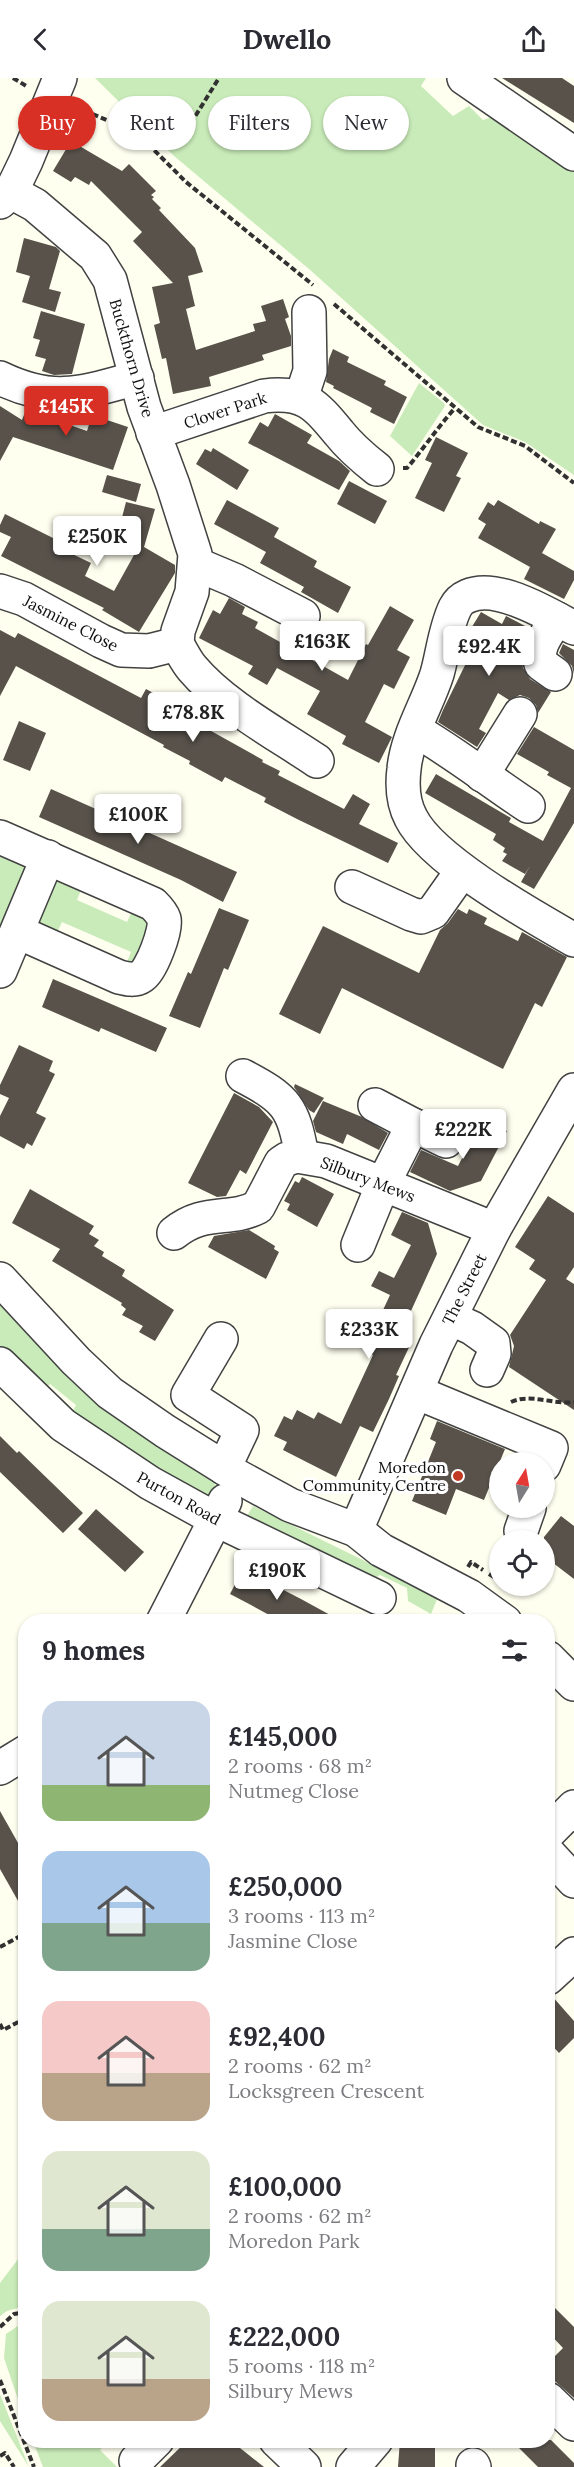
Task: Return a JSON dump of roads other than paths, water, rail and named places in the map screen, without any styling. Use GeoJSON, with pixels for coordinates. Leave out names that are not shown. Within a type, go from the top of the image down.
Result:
{"type":"FeatureCollection","features":[{"type":"Feature","properties":{"kind":"street"},"geometry":{"type":"LineString","coordinates":[[464,78],[574,154]]}},
{"type":"Feature","properties":{"kind":"street"},"geometry":{"type":"LineString","coordinates":[[5,197],[57,88]]}},
{"type":"Feature","properties":{"kind":"street","name":"Buckthorn Drive"},"geometry":{"type":"LineString","coordinates":[[5,197],[35,205],[95,256],[110,280],[153,433],[193,544],[196,564],[192,592],[178,631],[177,644]]}},
{"type":"Feature","properties":{"kind":"street"},"geometry":{"type":"LineString","coordinates":[[320,302],[310,371],[301,398],[314,404],[354,451],[377,469]]}},
{"type":"Feature","properties":{"kind":"street"},"geometry":{"type":"LineString","coordinates":[[0,378],[36,392],[67,394],[79,394],[137,378]]}},
{"type":"Feature","properties":{"kind":"street","name":"Clover Park"},"geometry":{"type":"LineString","coordinates":[[153,433],[264,396],[283,394],[301,398]]}},
{"type":"Feature","properties":{"kind":"street"},"geometry":{"type":"LineString","coordinates":[[196,564],[234,579],[303,616]]}},
{"type":"Feature","properties":{"kind":"street","name":"Jasmine Close"},"geometry":{"type":"LineString","coordinates":[[0,591],[24,599],[121,650],[149,651],[177,644]]}},
{"type":"Feature","properties":{"kind":"street"},"geometry":{"type":"LineString","coordinates":[[555,674],[541,664],[539,652],[544,639],[566,623],[528,604],[492,594],[477,592],[460,600],[454,610],[437,672],[408,748],[404,768],[405,802],[411,819],[428,842],[462,871],[574,940]]}},
{"type":"Feature","properties":{"kind":"street"},"geometry":{"type":"LineString","coordinates":[[177,644],[191,667],[205,682],[237,707],[317,761]]}},
{"type":"Feature","properties":{"kind":"street"},"geometry":{"type":"LineString","coordinates":[[482,775],[520,714]]}},
{"type":"Feature","properties":{"kind":"street"},"geometry":{"type":"LineString","coordinates":[[415,730],[453,752],[528,806]]}},
{"type":"Feature","properties":{"kind":"street"},"geometry":{"type":"LineString","coordinates":[[0,837],[153,903],[164,918],[164,928],[150,967],[144,976],[134,980],[119,977],[18,932]]}},
{"type":"Feature","properties":{"kind":"street"},"geometry":{"type":"LineString","coordinates":[[0,971],[48,857]]}},
{"type":"Feature","properties":{"kind":"street"},"geometry":{"type":"LineString","coordinates":[[352,887],[421,917],[433,912],[462,871]]}},
{"type":"Feature","properties":{"kind":"street"},"geometry":{"type":"LineString","coordinates":[[243,1076],[273,1092],[286,1106],[295,1126],[302,1156]]}},
{"type":"Feature","properties":{"kind":"street","name":"The Street"},"geometry":{"type":"LineString","coordinates":[[356,1530],[416,1392],[494,1229],[574,1090]]}},
{"type":"Feature","properties":{"kind":"street"},"geometry":{"type":"LineString","coordinates":[[375,1105],[446,1141]]}},
{"type":"Feature","properties":{"kind":"street"},"geometry":{"type":"LineString","coordinates":[[358,1245],[383,1184],[413,1125]]}},
{"type":"Feature","properties":{"kind":"street","name":"Silbury Mews"},"geometry":{"type":"LineString","coordinates":[[174,1233],[188,1222],[203,1217],[244,1213],[258,1207],[281,1163],[287,1159],[302,1156],[326,1161],[494,1229]]}},
{"type":"Feature","properties":{"kind":"street"},"geometry":{"type":"LineString","coordinates":[[0,1279],[75,1361],[110,1393],[165,1431],[231,1472],[290,1504],[356,1530],[381,1550],[469,1596],[494,1614]]}},
{"type":"Feature","properties":{"kind":"street"},"geometry":{"type":"LineString","coordinates":[[450,1318],[472,1328],[493,1343],[494,1354],[487,1370]]}},
{"type":"Feature","properties":{"kind":"street"},"geometry":{"type":"LineString","coordinates":[[166,1614],[217,1520],[242,1430],[188,1395],[221,1339]]}},
{"type":"Feature","properties":{"kind":"street","name":"Purton Road"},"geometry":{"type":"LineString","coordinates":[[0,1364],[63,1425],[150,1483],[217,1520],[379,1598]]}},
{"type":"Feature","properties":{"kind":"street"},"geometry":{"type":"LineString","coordinates":[[416,1392],[551,1448],[549,1452]]}},
{"type":"Feature","properties":{"kind":"street"},"geometry":{"type":"LineString","coordinates":[[555,1665],[574,1684]]}},
{"type":"Feature","properties":{"kind":"street"},"geometry":{"type":"LineString","coordinates":[[0,1768],[18,1757]]}},
{"type":"Feature","properties":{"kind":"street"},"geometry":{"type":"LineString","coordinates":[[555,1826],[574,1807]]}},
{"type":"Feature","properties":{"kind":"street"},"geometry":{"type":"LineString","coordinates":[[555,1861],[574,1881]]}},
{"type":"Feature","properties":{"kind":"street"},"geometry":{"type":"LineString","coordinates":[[555,1972],[574,1954]]}},
{"type":"Feature","properties":{"kind":"street"},"geometry":{"type":"LineString","coordinates":[[555,2405],[574,2424]]}},
{"type":"Feature","properties":{"kind":"street"},"geometry":{"type":"LineString","coordinates":[[284,2448],[304,2467]]}},
{"type":"Feature","properties":{"kind":"street"},"geometry":{"type":"LineString","coordinates":[[353,2467],[369,2448]]}},
{"type":"Feature","properties":{"kind":"place","name":"Moredon Community Centre"},"geometry":{"type":"Point","coordinates":[458,1476]}}]}
